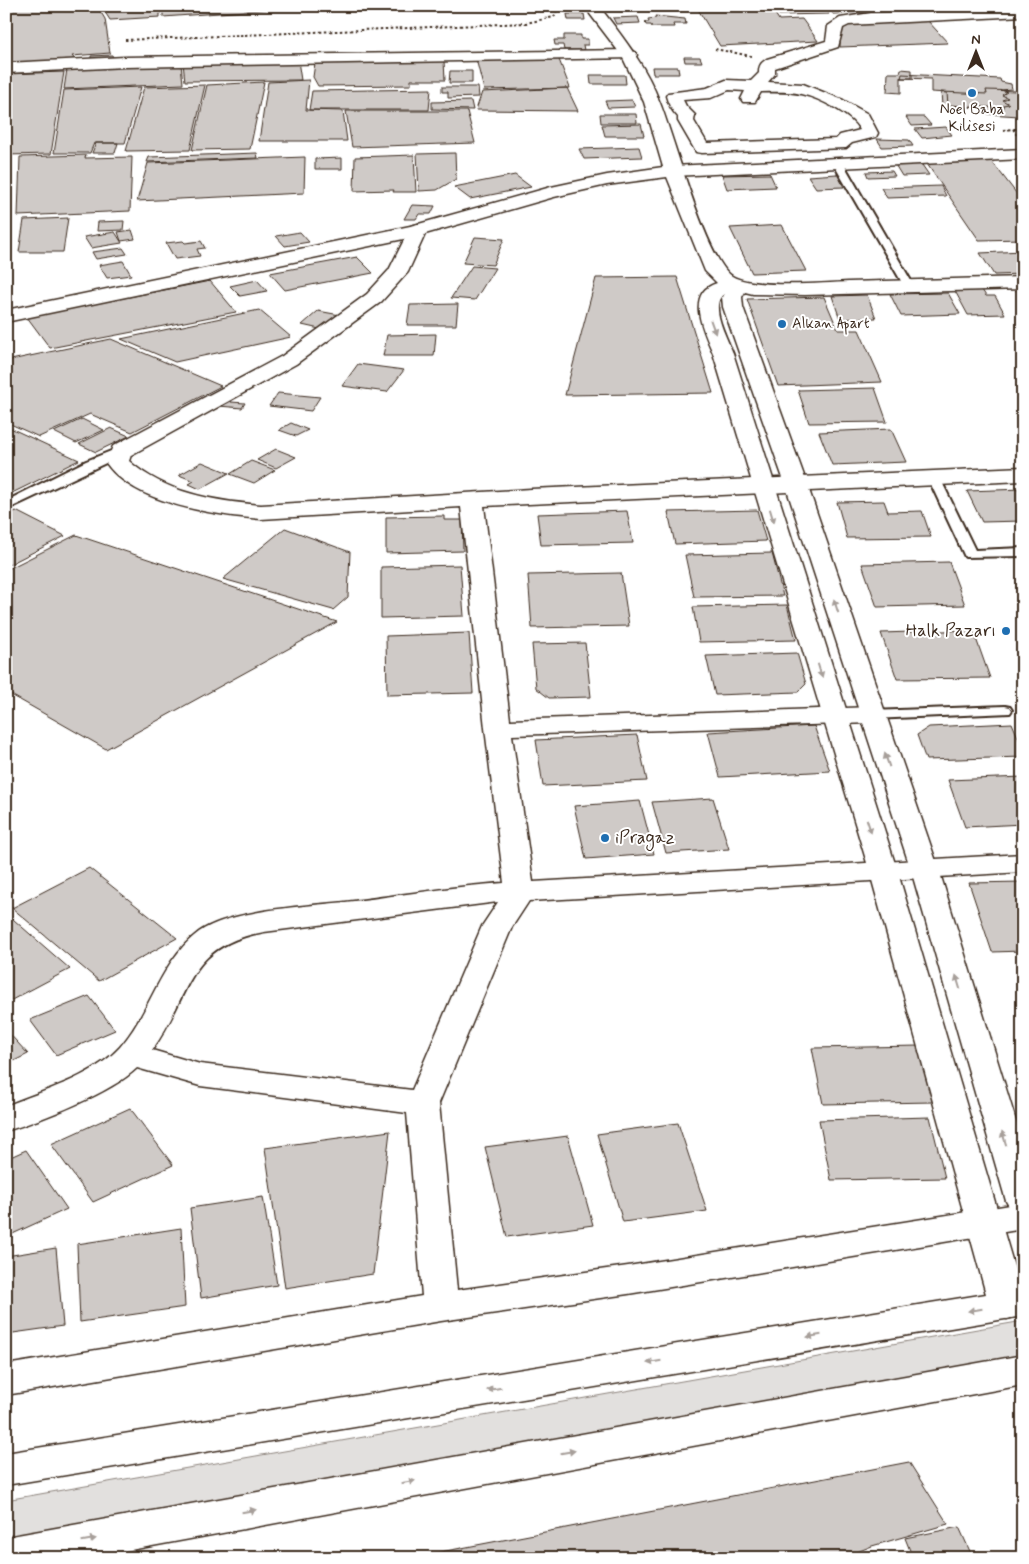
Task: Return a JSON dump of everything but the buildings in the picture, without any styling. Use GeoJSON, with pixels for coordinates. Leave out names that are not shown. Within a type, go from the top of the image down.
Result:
{"type":"FeatureCollection","features":[{"type":"Feature","properties":{"kind":"main road"},"geometry":{"type":"LineString","coordinates":[[594,6],[595,11],[629,55],[652,102],[673,171],[702,244],[715,271],[726,281],[753,288],[1023,283]]}},
{"type":"Feature","properties":{"kind":"main road"},"geometry":{"type":"LineString","coordinates":[[748,102],[756,86],[767,74],[767,66],[773,62],[833,44],[836,26],[845,21],[871,18],[1023,12]]}},
{"type":"Feature","properties":{"kind":"main road"},"geometry":{"type":"LineString","coordinates":[[6,68],[135,62],[629,55]]}},
{"type":"Feature","properties":{"kind":"main road"},"geometry":{"type":"LineString","coordinates":[[726,85],[756,86],[803,89],[837,103],[862,118],[870,133],[846,139],[840,144],[702,148],[686,121],[687,114],[680,111],[675,104],[674,96],[711,93],[726,85]]}},
{"type":"Feature","properties":{"kind":"main road"},"geometry":{"type":"LineString","coordinates":[[6,316],[418,230],[560,190],[608,180],[673,171],[1023,154]]}},
{"type":"Feature","properties":{"kind":"main road"},"geometry":{"type":"LineString","coordinates":[[418,230],[398,272],[374,298],[289,360],[121,451],[117,463],[125,471],[166,494],[232,510],[261,512],[472,499],[1023,474]]}},
{"type":"Feature","properties":{"kind":"main road"},"geometry":{"type":"LineString","coordinates":[[740,284],[732,297],[733,307],[796,484],[925,870],[1023,1201]]}},
{"type":"Feature","properties":{"kind":"main road"},"geometry":{"type":"LineString","coordinates":[[6,1469],[1015,1303],[983,1222],[884,872],[722,353],[706,308],[709,298],[715,290],[740,284]]}},
{"type":"Feature","properties":{"kind":"main road"},"geometry":{"type":"LineString","coordinates":[[441,1306],[422,1103],[497,926],[520,892],[498,728],[472,499]]}},
{"type":"Feature","properties":{"kind":"main road"},"geometry":{"type":"LineString","coordinates":[[498,728],[872,714]]}},
{"type":"Feature","properties":{"kind":"main road"},"geometry":{"type":"LineString","coordinates":[[6,1119],[108,1073],[130,1055],[144,1036],[188,959],[204,943],[230,929],[264,922],[462,896],[1023,864]]}},
{"type":"Feature","properties":{"kind":"main road"},"geometry":{"type":"LineString","coordinates":[[130,1055],[200,1074],[422,1103]]}},
{"type":"Feature","properties":{"kind":"main road"},"geometry":{"type":"LineString","coordinates":[[6,1380],[441,1306],[628,1280],[1023,1216]]}},
{"type":"Feature","properties":{"kind":"main road"},"geometry":{"type":"LineString","coordinates":[[6,1555],[1023,1370]]}},
{"type":"Feature","properties":{"kind":"lane"},"geometry":{"type":"LineString","coordinates":[[838,163],[909,286]]}},
{"type":"Feature","properties":{"kind":"lane"},"geometry":{"type":"LineString","coordinates":[[6,506],[90,464],[121,451]]}},
{"type":"Feature","properties":{"kind":"lane"},"geometry":{"type":"LineString","coordinates":[[934,478],[970,554],[1023,552]]}},
{"type":"Feature","properties":{"kind":"lane"},"geometry":{"type":"LineString","coordinates":[[872,714],[1005,710]]}},
{"type":"Feature","properties":{"kind":"path"},"geometry":{"type":"LineString","coordinates":[[125,40],[526,23],[554,17],[559,6]]}},
{"type":"Feature","properties":{"kind":"path"},"geometry":{"type":"LineString","coordinates":[[715,49],[765,58],[773,62]]}},
{"type":"Feature","properties":{"kind":"path"},"geometry":{"type":"LineString","coordinates":[[1018,116],[1023,123]]}},
{"type":"Feature","properties":{"kind":"path"},"geometry":{"type":"LineString","coordinates":[[1003,130],[1023,129]]}},
{"type":"Feature","properties":{"kind":"path"},"geometry":{"type":"LineString","coordinates":[[1013,130],[1019,137],[1023,137]]}},
{"type":"Feature","properties":{"kind":"shaded area"},"geometry":{"type":"Polygon","coordinates":[[[1023,1321],[1023,1355],[6,1539],[6,1500],[1023,1321]]]}},
{"type":"Feature","properties":{"kind":"place","name":"Noel Baba Kilisesi"},"geometry":{"type":"Point","coordinates":[972,93]}},
{"type":"Feature","properties":{"kind":"place","name":"Alkan Apart"},"geometry":{"type":"Point","coordinates":[782,324]}},
{"type":"Feature","properties":{"kind":"place","name":"Halk Pazarı"},"geometry":{"type":"Point","coordinates":[1006,631]}},
{"type":"Feature","properties":{"kind":"place","name":"iPragaz"},"geometry":{"type":"Point","coordinates":[605,838]}}]}
